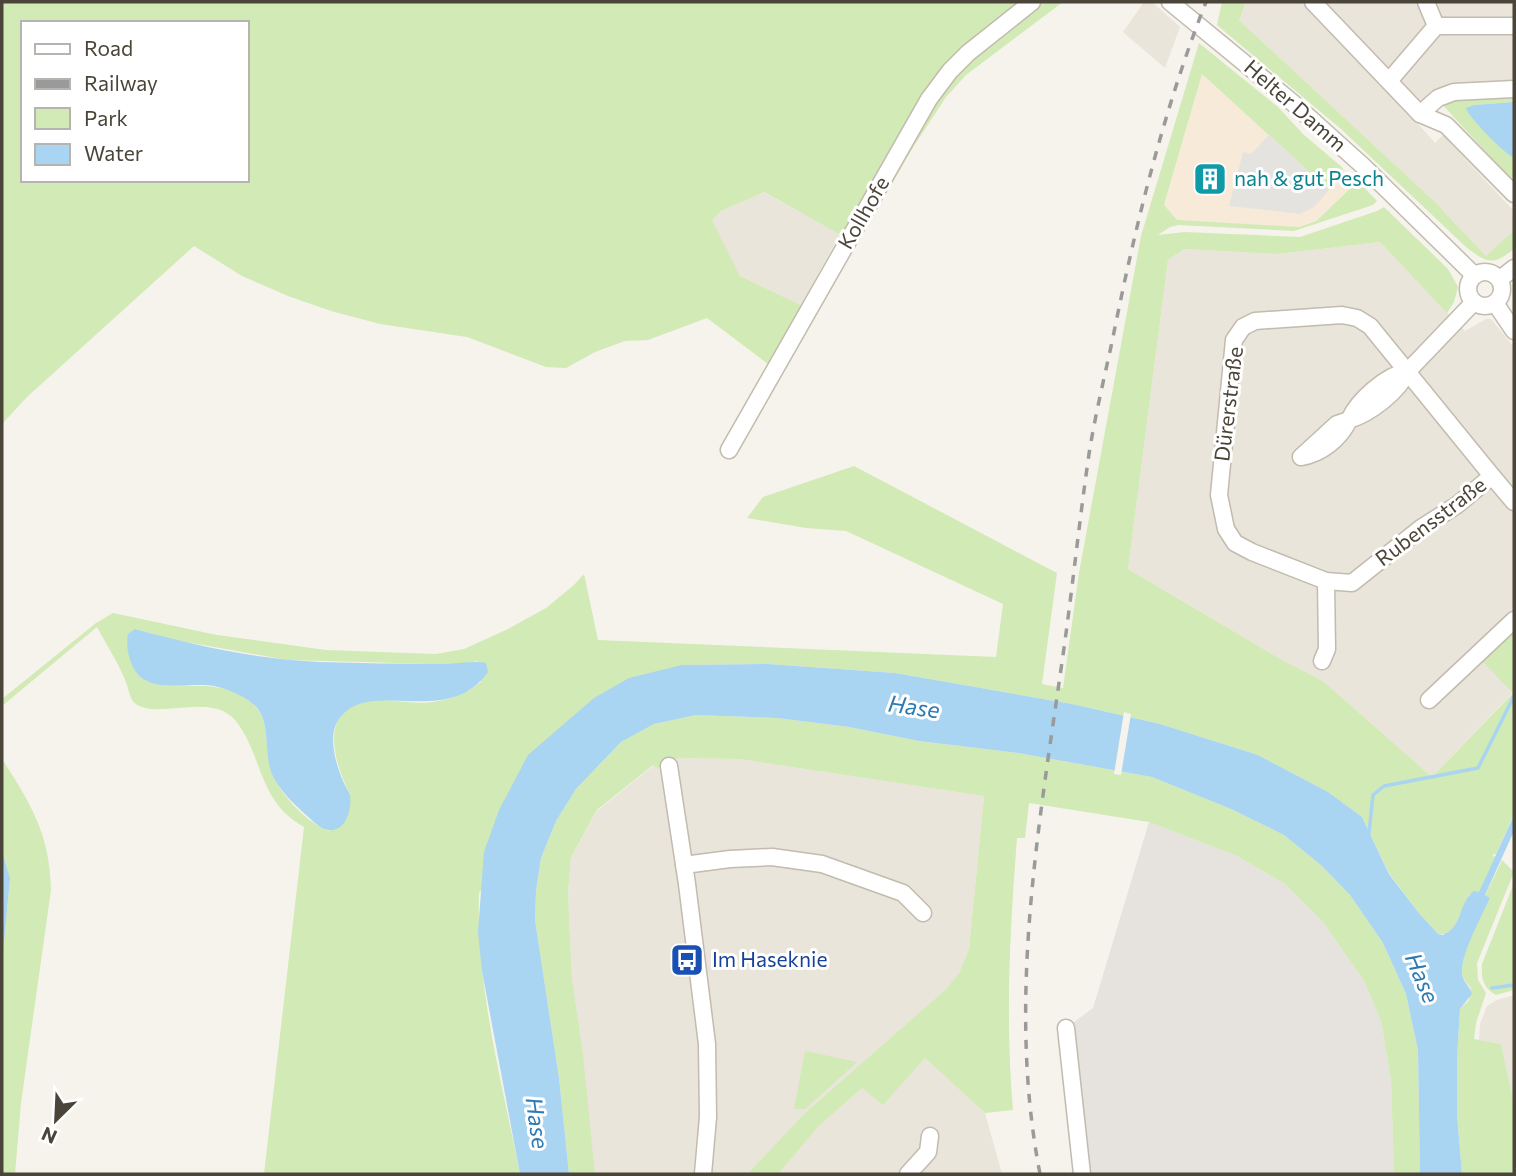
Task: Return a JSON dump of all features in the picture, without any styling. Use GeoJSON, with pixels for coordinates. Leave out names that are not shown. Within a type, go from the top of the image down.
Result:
{"type":"FeatureCollection","features":[{"type":"Feature","properties":{"kind":"street","name":"Kollhofe"},"geometry":{"type":"LineString","coordinates":[[729,450],[929,99],[968,53],[1032,2]]}},
{"type":"Feature","properties":{"kind":"street","name":"Helter Damm"},"geometry":{"type":"LineString","coordinates":[[1170,2],[1293,103],[1373,175],[1475,275]]}},
{"type":"Feature","properties":{"kind":"street"},"geometry":{"type":"LineString","coordinates":[[1312,2],[1420,114],[1446,125],[1513,190]]}},
{"type":"Feature","properties":{"kind":"street"},"geometry":{"type":"LineString","coordinates":[[1426,2],[1436,26]]}},
{"type":"Feature","properties":{"kind":"street"},"geometry":{"type":"LineString","coordinates":[[1389,81],[1436,26],[1514,26]]}},
{"type":"Feature","properties":{"kind":"street"},"geometry":{"type":"LineString","coordinates":[[1420,114],[1437,98],[1454,93],[1514,89]]}},
{"type":"Feature","properties":{"kind":"street"},"geometry":{"type":"LineString","coordinates":[[1500,279],[1514,268]]}},
{"type":"Feature","properties":{"kind":"street"},"geometry":{"type":"LineString","coordinates":[[1487,272],[1500,279],[1502,293],[1495,303],[1486,306],[1474,302],[1468,290],[1475,275],[1487,272]]}},
{"type":"Feature","properties":{"kind":"street"},"geometry":{"type":"LineString","coordinates":[[1349,420],[1363,416],[1402,383],[1408,371],[1474,302]]}},
{"type":"Feature","properties":{"kind":"street"},"geometry":{"type":"LineString","coordinates":[[1495,303],[1514,331]]}},
{"type":"Feature","properties":{"kind":"street","name":"Dürerstraße"},"geometry":{"type":"LineString","coordinates":[[1235,543],[1226,529],[1219,495],[1234,340],[1243,327],[1255,321],[1342,315],[1357,318],[1370,326],[1408,371]]}},
{"type":"Feature","properties":{"kind":"street","name":"Rubensstraße"},"geometry":{"type":"LineString","coordinates":[[1235,543],[1326,581],[1352,583],[1492,476],[1408,371]]}},
{"type":"Feature","properties":{"kind":"street"},"geometry":{"type":"LineString","coordinates":[[1492,476],[1514,502]]}},
{"type":"Feature","properties":{"kind":"street"},"geometry":{"type":"LineString","coordinates":[[1322,661],[1327,649],[1326,581]]}},
{"type":"Feature","properties":{"kind":"street"},"geometry":{"type":"LineString","coordinates":[[1429,700],[1514,620]]}},
{"type":"Feature","properties":{"kind":"street"},"geometry":{"type":"LineString","coordinates":[[668,766],[707,1044],[708,1117],[703,1174]]}},
{"type":"Feature","properties":{"kind":"street"},"geometry":{"type":"LineString","coordinates":[[684,865],[772,857],[822,864],[903,893],[923,913]]}},
{"type":"Feature","properties":{"kind":"street"},"geometry":{"type":"LineString","coordinates":[[1066,1028],[1082,1174]]}},
{"type":"Feature","properties":{"kind":"street"},"geometry":{"type":"LineString","coordinates":[[908,1174],[928,1152],[930,1136]]}},
{"type":"Feature","properties":{"kind":"shaded area"},"geometry":{"type":"Polygon","coordinates":[[[1144,2],[1152,2],[1180,27],[1165,68],[1123,32],[1144,2]]]}},
{"type":"Feature","properties":{"kind":"shaded area"},"geometry":{"type":"Polygon","coordinates":[[[1246,2],[1514,2],[1514,86],[1473,86],[1413,118],[1435,143],[1443,135],[1514,211],[1514,230],[1486,256],[1434,201],[1239,20],[1246,2]]]}},
{"type":"Feature","properties":{"kind":"shaded area"},"geometry":{"type":"Polygon","coordinates":[[[1202,74],[1329,190],[1343,168],[1358,181],[1315,221],[1299,227],[1177,221],[1164,206],[1202,74]]]}},
{"type":"Feature","properties":{"kind":"shaded area"},"geometry":{"type":"Polygon","coordinates":[[[1269,135],[1329,190],[1314,207],[1300,214],[1229,206],[1243,152],[1251,154],[1269,135]]]}},
{"type":"Feature","properties":{"kind":"shaded area"},"geometry":{"type":"Polygon","coordinates":[[[763,192],[840,234],[801,305],[740,276],[711,221],[721,211],[763,192]]]}},
{"type":"Feature","properties":{"kind":"shaded area"},"geometry":{"type":"Polygon","coordinates":[[[1380,242],[1465,331],[1491,319],[1514,347],[1514,610],[1474,651],[1513,692],[1432,777],[1323,681],[1282,660],[1128,569],[1168,260],[1184,249],[1278,254],[1380,242]]]}},
{"type":"Feature","properties":{"kind":"shaded area"},"geometry":{"type":"Polygon","coordinates":[[[677,758],[739,759],[984,796],[969,949],[959,973],[945,990],[806,1112],[747,1174],[595,1174],[572,979],[568,892],[571,857],[597,811],[654,765],[658,768],[677,758]]]}},
{"type":"Feature","properties":{"kind":"shaded area"},"geometry":{"type":"Polygon","coordinates":[[[1149,822],[1233,854],[1285,884],[1323,922],[1364,981],[1381,1021],[1391,1081],[1394,1174],[1082,1174],[1066,1028],[1093,1008],[1149,822]]]}},
{"type":"Feature","properties":{"kind":"shaded area"},"geometry":{"type":"Polygon","coordinates":[[[1514,995],[1514,1104],[1501,1044],[1479,1040],[1480,1024],[1487,1006],[1514,995]]]}},
{"type":"Feature","properties":{"kind":"shaded area"},"geometry":{"type":"Polygon","coordinates":[[[925,1058],[985,1113],[1002,1174],[778,1174],[819,1126],[862,1088],[883,1104],[925,1058]]]}},
{"type":"Feature","properties":{"kind":"green space"},"geometry":{"type":"Polygon","coordinates":[[[2,2],[1063,2],[966,75],[946,97],[912,149],[857,244],[764,192],[721,211],[712,220],[740,276],[805,307],[772,367],[707,318],[648,340],[625,341],[595,352],[566,368],[546,367],[467,337],[380,324],[331,311],[242,276],[194,246],[27,397],[2,424],[2,2]]]}},
{"type":"Feature","properties":{"kind":"green space"},"geometry":{"type":"Polygon","coordinates":[[[1222,2],[1246,2],[1239,20],[1434,201],[1486,256],[1514,230],[1514,249],[1500,258],[1489,260],[1466,247],[1341,129],[1217,25],[1222,2]]]}},
{"type":"Feature","properties":{"kind":"green space"},"geometry":{"type":"Polygon","coordinates":[[[1199,43],[1278,107],[1303,134],[1343,168],[1329,190],[1202,74],[1164,205],[1177,220],[1299,227],[1316,221],[1358,181],[1377,201],[1373,205],[1294,231],[1179,225],[1158,235],[1185,232],[1300,237],[1384,207],[1448,269],[1458,287],[1454,302],[1447,313],[1380,242],[1278,254],[1184,249],[1168,260],[1128,569],[1282,660],[1323,681],[1432,777],[1513,693],[1482,661],[1514,629],[1514,814],[1496,854],[1492,855],[1495,857],[1479,893],[1469,895],[1454,928],[1446,934],[1438,934],[1418,912],[1389,873],[1362,817],[1328,792],[1258,755],[1160,724],[1072,704],[895,673],[768,664],[682,665],[479,893],[479,929],[486,999],[520,1174],[264,1174],[304,827],[277,804],[244,733],[235,720],[225,712],[212,708],[158,709],[136,704],[97,627],[2,706],[2,699],[96,623],[113,613],[217,635],[326,650],[436,654],[464,649],[508,629],[546,608],[584,574],[598,640],[996,657],[1003,604],[846,531],[806,528],[747,518],[763,497],[854,466],[1057,573],[1042,684],[1063,688],[1079,573],[1141,236],[1199,43]],[[135,629],[145,680],[172,686],[225,689],[239,694],[253,704],[263,719],[270,767],[277,783],[304,815],[329,831],[350,794],[338,764],[334,734],[338,721],[346,711],[359,703],[378,700],[418,703],[445,700],[464,693],[481,682],[477,661],[436,664],[287,660],[175,640],[135,629]]]}},
{"type":"Feature","properties":{"kind":"green space"},"geometry":{"type":"Polygon","coordinates":[[[1514,92],[1514,102],[1474,105],[1490,136],[1514,158],[1514,176],[1510,178],[1439,101],[1514,92]]]}},
{"type":"Feature","properties":{"kind":"green space"},"geometry":{"type":"Polygon","coordinates":[[[696,715],[777,718],[849,727],[919,741],[1018,753],[1152,777],[1231,809],[1284,835],[1322,866],[1350,895],[1383,943],[1406,994],[1418,1050],[1420,1174],[1394,1174],[1391,1081],[1381,1021],[1364,981],[1323,922],[1285,884],[1235,855],[1149,822],[1029,803],[1025,838],[1017,838],[1012,906],[1009,1008],[1013,1110],[985,1113],[925,1058],[883,1105],[862,1088],[819,1126],[778,1174],[747,1174],[806,1112],[945,990],[959,973],[969,949],[984,796],[739,759],[677,758],[658,768],[653,765],[597,810],[571,857],[568,892],[572,979],[595,1174],[569,1174],[559,1078],[535,920],[541,858],[556,821],[576,789],[621,742],[654,724],[696,715]]]}},
{"type":"Feature","properties":{"kind":"green space"},"geometry":{"type":"Polygon","coordinates":[[[2,759],[30,806],[43,836],[51,890],[21,1103],[15,1174],[2,1174],[2,965],[10,878],[2,851],[2,759]]]}},
{"type":"Feature","properties":{"kind":"green space"},"geometry":{"type":"Polygon","coordinates":[[[1502,860],[1514,872],[1477,963],[1478,980],[1486,993],[1476,1023],[1474,1039],[1501,1044],[1514,1104],[1514,1174],[1462,1174],[1457,1115],[1457,1058],[1460,1009],[1469,1000],[1471,988],[1463,978],[1462,965],[1490,898],[1485,896],[1502,860]]]}},
{"type":"Feature","properties":{"kind":"green space"},"geometry":{"type":"Polygon","coordinates":[[[1514,883],[1514,990],[1496,995],[1484,982],[1482,964],[1514,883]]]}},
{"type":"Feature","properties":{"kind":"green space"},"geometry":{"type":"Polygon","coordinates":[[[805,1051],[857,1062],[805,1109],[794,1109],[805,1051]]]}},
{"type":"Feature","properties":{"kind":"water"},"geometry":{"type":"Polygon","coordinates":[[[1514,102],[1514,158],[1487,135],[1466,108],[1514,102]]]}},
{"type":"Feature","properties":{"kind":"water"},"geometry":{"type":"Polygon","coordinates":[[[135,629],[203,646],[297,661],[443,664],[481,662],[486,663],[488,672],[471,689],[452,698],[369,702],[352,707],[339,719],[335,726],[333,742],[335,758],[350,795],[350,807],[343,824],[334,830],[328,830],[301,811],[275,780],[269,766],[265,727],[259,710],[235,693],[214,686],[168,686],[147,681],[138,675],[128,654],[128,634],[135,629]]]}},
{"type":"Feature","properties":{"kind":"water","name":"Hase"},"geometry":{"type":"Polygon","coordinates":[[[768,664],[895,673],[1072,704],[1160,724],[1258,755],[1328,792],[1362,817],[1389,874],[1438,934],[1443,935],[1454,926],[1469,896],[1474,891],[1479,892],[1514,815],[1514,831],[1485,895],[1490,898],[1462,966],[1463,977],[1472,994],[1460,1009],[1457,1058],[1457,1115],[1462,1174],[1420,1174],[1418,1050],[1406,994],[1383,943],[1350,895],[1322,866],[1284,835],[1231,809],[1152,777],[1018,753],[919,741],[849,727],[777,718],[696,715],[654,724],[621,742],[576,789],[556,821],[541,858],[535,920],[559,1078],[569,1174],[520,1174],[482,971],[478,932],[484,852],[499,810],[528,755],[594,698],[629,678],[682,665],[768,664]]]}},
{"type":"Feature","properties":{"kind":"water"},"geometry":{"type":"Polygon","coordinates":[[[2,851],[10,878],[2,965],[2,851]]]}},
{"type":"Feature","properties":{"kind":"pier"},"geometry":{"type":"Polygon","coordinates":[[[1124,712],[1131,714],[1121,775],[1114,774],[1124,712]]]}},
{"type":"Feature","properties":{"kind":"waterway"},"geometry":{"type":"LineString","coordinates":[[1369,833],[1373,795],[1384,786],[1478,768],[1514,696]]}},
{"type":"Feature","properties":{"kind":"waterway"},"geometry":{"type":"LineString","coordinates":[[1492,988],[1514,985]]}},
{"type":"Feature","properties":{"kind":"railway"},"geometry":{"type":"LineString","coordinates":[[1040,1174],[1030,1110],[1026,1046],[1030,918],[1044,789],[1089,454],[1130,256],[1163,127],[1206,2]]}},
{"type":"Feature","properties":{"kind":"place","name":"nah & gut Pesch"},"geometry":{"type":"Point","coordinates":[1210,179]}},
{"type":"Feature","properties":{"kind":"place","name":"Im Haseknie"},"geometry":{"type":"Point","coordinates":[687,960]}}]}
